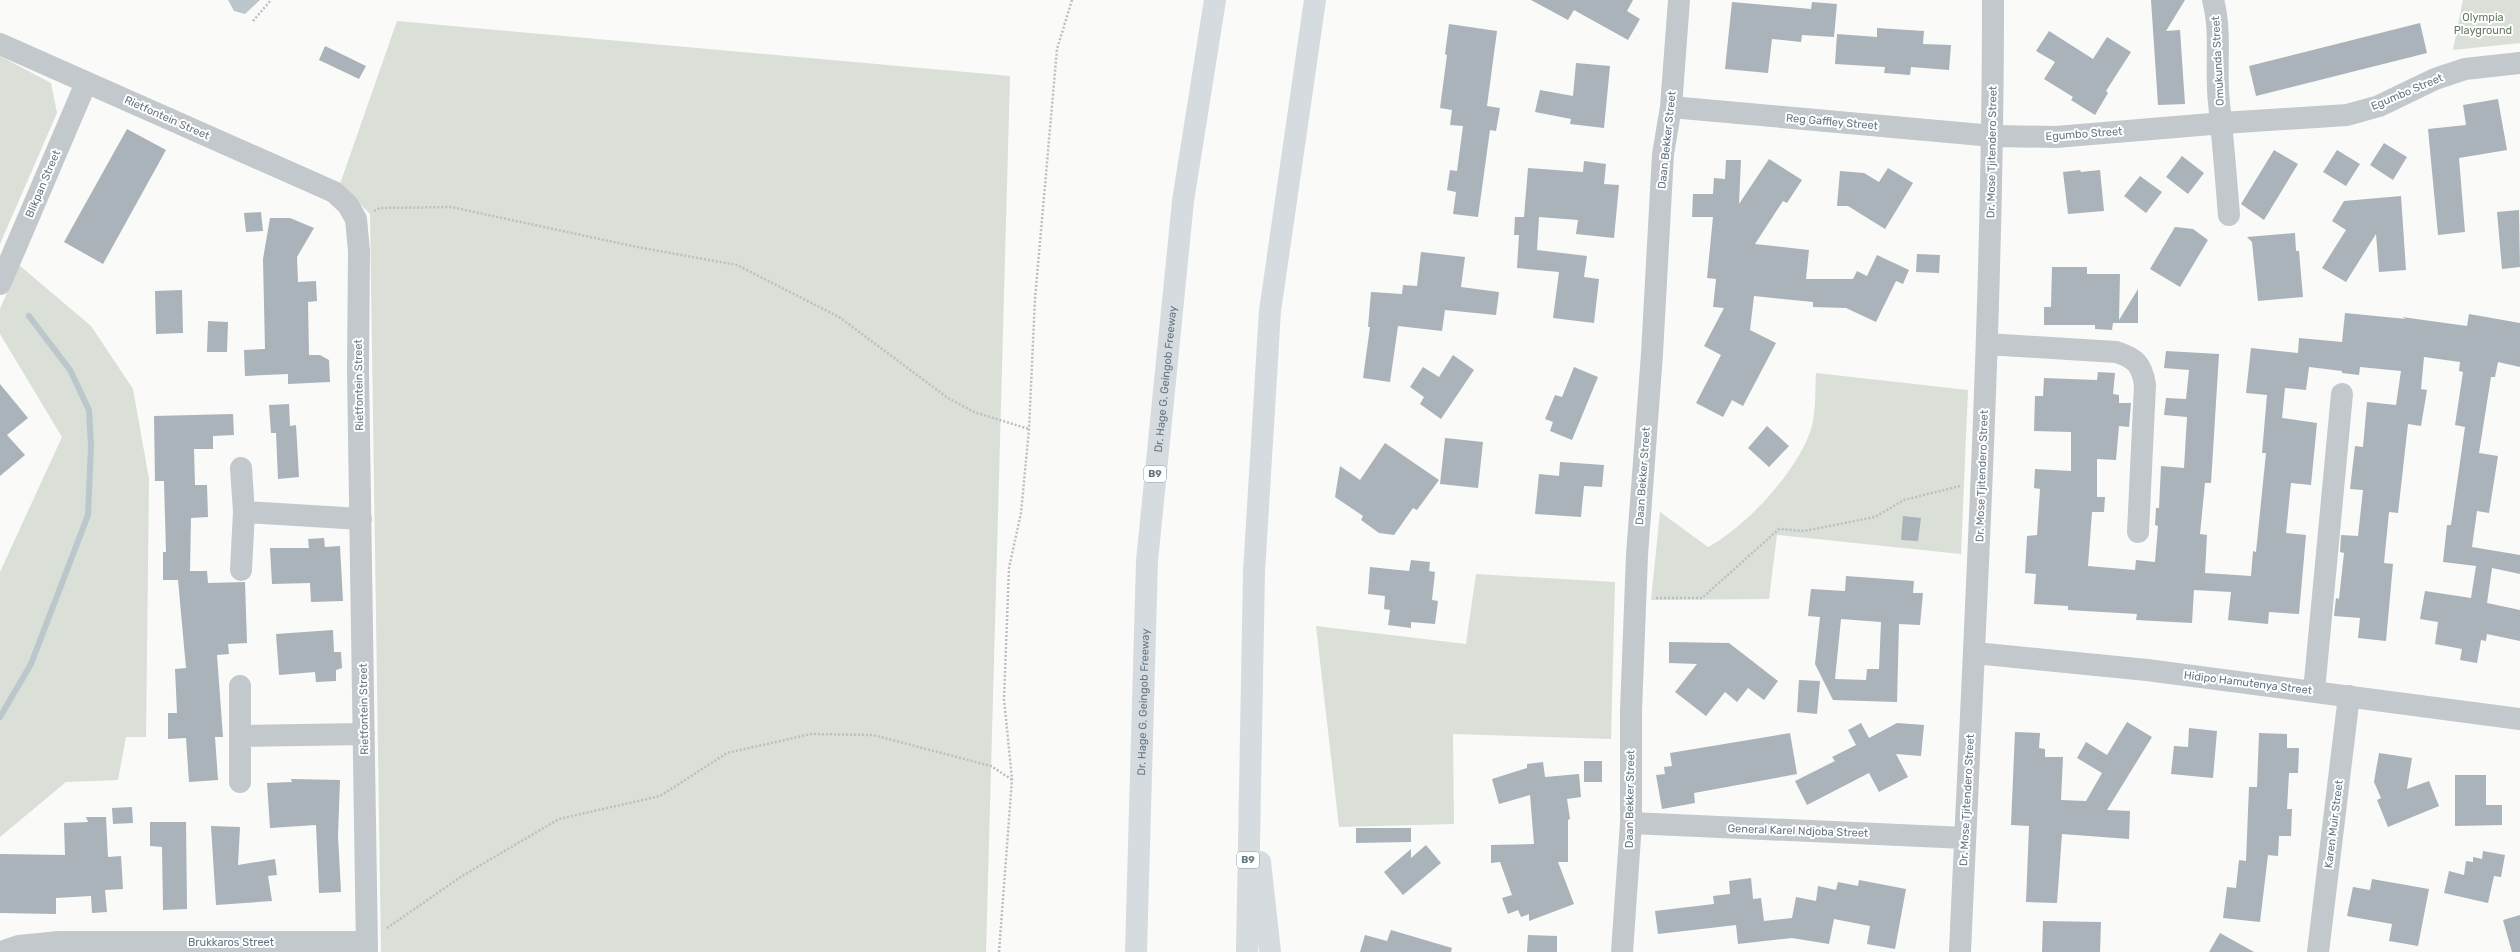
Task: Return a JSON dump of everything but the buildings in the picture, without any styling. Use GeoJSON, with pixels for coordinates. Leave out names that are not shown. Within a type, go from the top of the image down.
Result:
{"type":"FeatureCollection","features":[{"type":"Feature","properties":{"kind":"highway","name":"Dr. Hage G. Geingob Freeway"},"geometry":{"type":"LineString","coordinates":[[1136,952],[1147,561],[1183,201],[1215,0]]}},
{"type":"Feature","properties":{"kind":"highway","name":"B9"},"geometry":{"type":"LineString","coordinates":[[1247,952],[1254,572],[1270,311],[1315,0]]}},
{"type":"Feature","properties":{"kind":"highway"},"geometry":{"type":"LineString","coordinates":[[1250,767],[1270,952]]}},
{"type":"Feature","properties":{"kind":"street","name":"Daan Bekker Street"},"geometry":{"type":"LineString","coordinates":[[1622,952],[1631,823],[1631,710],[1637,555],[1652,354],[1663,154],[1671,108],[1679,0]]}},
{"type":"Feature","properties":{"kind":"street","name":"Dr. Mose Tjitendero Street"},"geometry":{"type":"LineString","coordinates":[[1960,952],[1975,653],[1987,344],[1993,136],[1993,0]]}},
{"type":"Feature","properties":{"kind":"street","name":"Omukunda Street"},"geometry":{"type":"LineString","coordinates":[[2212,0],[2218,20],[2219,102],[2223,123]]}},
{"type":"Feature","properties":{"kind":"street","name":"Rietfontein Street"},"geometry":{"type":"LineString","coordinates":[[0,44],[334,192],[348,206],[356,219],[359,252],[358,371],[367,947]]}},
{"type":"Feature","properties":{"kind":"street","name":"Egumbo Street"},"geometry":{"type":"LineString","coordinates":[[1993,136],[2056,138],[2223,123],[2347,115],[2379,106],[2435,79],[2465,69],[2520,63]]}},
{"type":"Feature","properties":{"kind":"street","name":"Blikpan Street"},"geometry":{"type":"LineString","coordinates":[[0,284],[86,83]]}},
{"type":"Feature","properties":{"kind":"street","name":"Reg Gaffley Street"},"geometry":{"type":"LineString","coordinates":[[1671,108],[1993,136]]}},
{"type":"Feature","properties":{"kind":"street"},"geometry":{"type":"LineString","coordinates":[[2223,123],[2229,215]]}},
{"type":"Feature","properties":{"kind":"street"},"geometry":{"type":"LineString","coordinates":[[1987,344],[2116,352],[2129,356],[2141,367],[2145,385],[2138,532]]}},
{"type":"Feature","properties":{"kind":"street"},"geometry":{"type":"LineString","coordinates":[[2314,691],[2342,394]]}},
{"type":"Feature","properties":{"kind":"street"},"geometry":{"type":"LineString","coordinates":[[241,468],[244,512],[241,570]]}},
{"type":"Feature","properties":{"kind":"street"},"geometry":{"type":"LineString","coordinates":[[244,512],[361,519]]}},
{"type":"Feature","properties":{"kind":"street","name":"Hidipo Hamutenya Street"},"geometry":{"type":"LineString","coordinates":[[1975,653],[2147,670],[2520,719]]}},
{"type":"Feature","properties":{"kind":"street"},"geometry":{"type":"LineString","coordinates":[[240,686],[240,782]]}},
{"type":"Feature","properties":{"kind":"street","name":"Karen Muir Street"},"geometry":{"type":"LineString","coordinates":[[2318,952],[2349,696]]}},
{"type":"Feature","properties":{"kind":"street"},"geometry":{"type":"LineString","coordinates":[[240,736],[364,734]]}},
{"type":"Feature","properties":{"kind":"street","name":"General Karel Ndjoba Street"},"geometry":{"type":"LineString","coordinates":[[1631,823],[1965,838]]}},
{"type":"Feature","properties":{"kind":"street","name":"Brukkaros Street"},"geometry":{"type":"LineString","coordinates":[[1,952],[19,946],[59,942],[367,947]]}},
{"type":"Feature","properties":{"kind":"path"},"geometry":{"type":"LineString","coordinates":[[253,21],[271,0]]}},
{"type":"Feature","properties":{"kind":"path"},"geometry":{"type":"LineString","coordinates":[[999,952],[1012,780],[1004,699],[1009,568],[1021,513],[1029,429],[1035,298],[1057,49],[1072,0]]}},
{"type":"Feature","properties":{"kind":"path"},"geometry":{"type":"LineString","coordinates":[[356,219],[380,208],[451,207],[637,247],[737,266],[839,317],[948,398],[974,412],[1029,429]]}},
{"type":"Feature","properties":{"kind":"path"},"geometry":{"type":"LineString","coordinates":[[1654,598],[1702,598],[1780,528],[1804,531],[1875,516],[1904,500],[1982,481]]}},
{"type":"Feature","properties":{"kind":"path"},"geometry":{"type":"LineString","coordinates":[[367,947],[462,876],[559,819],[660,796],[727,753],[812,734],[873,735],[991,766],[1012,780]]}},
{"type":"Feature","properties":{"kind":"green space","name":"Olympia Playground"},"geometry":{"type":"Polygon","coordinates":[[[2463,0],[2520,0],[2520,43],[2453,50],[2463,0]]]}},
{"type":"Feature","properties":{"kind":"green space"},"geometry":{"type":"Polygon","coordinates":[[[397,21],[1010,76],[986,952],[381,952],[370,214],[340,184],[397,21]]]}},
{"type":"Feature","properties":{"kind":"green space"},"geometry":{"type":"Polygon","coordinates":[[[0,56],[51,83],[57,113],[0,244],[0,56]]]}},
{"type":"Feature","properties":{"kind":"green space"},"geometry":{"type":"Polygon","coordinates":[[[19,265],[91,326],[133,389],[149,479],[146,737],[126,737],[118,780],[66,782],[0,837],[0,572],[62,437],[0,334],[0,309],[19,265]]]}},
{"type":"Feature","properties":{"kind":"green space"},"geometry":{"type":"Polygon","coordinates":[[[1816,373],[1968,390],[1961,554],[1777,535],[1769,599],[1651,600],[1660,512],[1708,547],[1739,526],[1770,495],[1784,478],[1806,443],[1812,426],[1815,407],[1816,373]]]}},
{"type":"Feature","properties":{"kind":"green space"},"geometry":{"type":"Polygon","coordinates":[[[1476,574],[1615,582],[1611,739],[1453,734],[1454,824],[1339,827],[1316,626],[1466,644],[1476,574]]]}},
{"type":"Feature","properties":{"kind":"shaded area"},"geometry":{"type":"Polygon","coordinates":[[[228,0],[260,0],[245,14],[234,11],[228,0]]]}},
{"type":"Feature","properties":{"kind":"waterway"},"geometry":{"type":"LineString","coordinates":[[0,717],[31,664],[88,515],[91,446],[89,410],[70,370],[29,316]]}}]}
